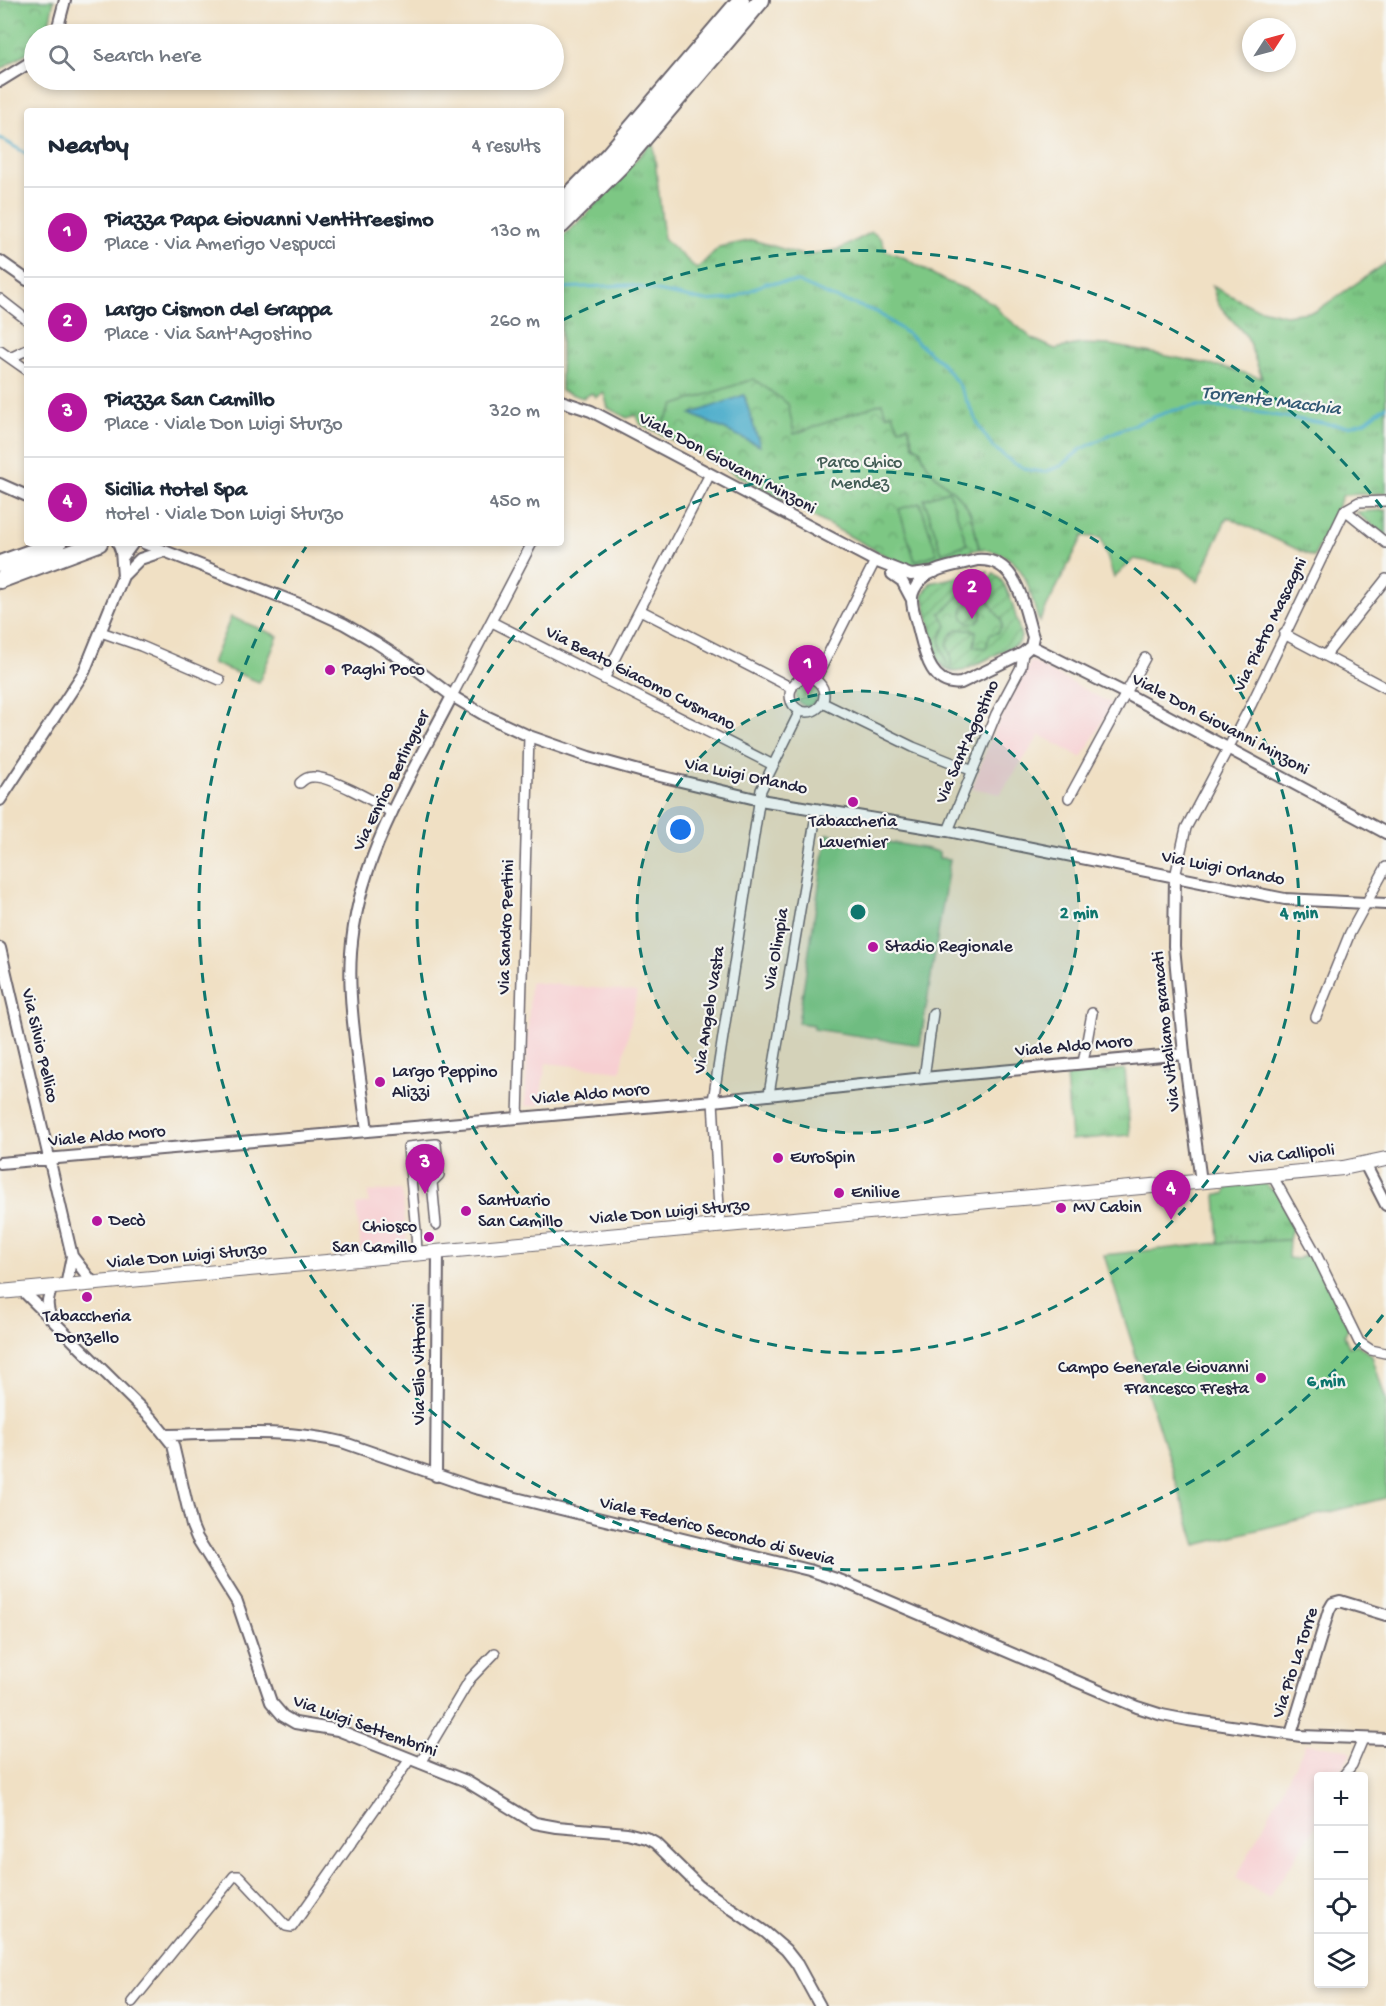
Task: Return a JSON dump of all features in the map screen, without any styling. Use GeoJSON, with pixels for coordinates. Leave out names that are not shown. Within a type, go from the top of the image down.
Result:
{"type":"FeatureCollection","features":[{"type":"Feature","properties":{"kind":"highway"},"geometry":{"type":"LineString","coordinates":[[566,200],[609,155],[741,0]]}},
{"type":"Feature","properties":{"kind":"highway"},"geometry":{"type":"LineString","coordinates":[[564,222],[620,166],[760,0]]}},
{"type":"Feature","properties":{"kind":"highway"},"geometry":{"type":"LineString","coordinates":[[0,564],[50,546]]}},
{"type":"Feature","properties":{"kind":"highway"},"geometry":{"type":"LineString","coordinates":[[0,580],[91,546]]}},
{"type":"Feature","properties":{"kind":"main road","name":"Via Callipoli"},"geometry":{"type":"LineString","coordinates":[[1201,1182],[1365,1164],[1386,1159]]}},
{"type":"Feature","properties":{"kind":"main road","name":"Viale Don Luigi Sturzo"},"geometry":{"type":"LineString","coordinates":[[0,1292],[1201,1182]]}},
{"type":"Feature","properties":{"kind":"street"},"geometry":{"type":"LineString","coordinates":[[59,24],[65,0]]}},
{"type":"Feature","properties":{"kind":"street"},"geometry":{"type":"LineString","coordinates":[[2,80],[24,66]]}},
{"type":"Feature","properties":{"kind":"street"},"geometry":{"type":"LineString","coordinates":[[0,261],[24,278]]}},
{"type":"Feature","properties":{"kind":"street"},"geometry":{"type":"LineString","coordinates":[[0,299],[24,318]]}},
{"type":"Feature","properties":{"kind":"street"},"geometry":{"type":"LineString","coordinates":[[0,351],[12,357],[24,367]]}},
{"type":"Feature","properties":{"kind":"street"},"geometry":{"type":"LineString","coordinates":[[12,357],[24,351]]}},
{"type":"Feature","properties":{"kind":"street","name":"Viale Don Giovanni Minzoni"},"geometry":{"type":"LineString","coordinates":[[564,402],[591,411],[875,561]]}},
{"type":"Feature","properties":{"kind":"street"},"geometry":{"type":"LineString","coordinates":[[604,679],[710,474]]}},
{"type":"Feature","properties":{"kind":"street"},"geometry":{"type":"LineString","coordinates":[[0,484],[24,495]]}},
{"type":"Feature","properties":{"kind":"street"},"geometry":{"type":"LineString","coordinates":[[1386,501],[1359,502],[1343,513],[1386,543]]}},
{"type":"Feature","properties":{"kind":"street","name":"Via Pietro Mascagni"},"geometry":{"type":"LineString","coordinates":[[1175,877],[1186,828],[1251,705],[1343,513]]}},
{"type":"Feature","properties":{"kind":"street"},"geometry":{"type":"LineString","coordinates":[[119,546],[126,573]]}},
{"type":"Feature","properties":{"kind":"street"},"geometry":{"type":"LineString","coordinates":[[122,558],[131,546]]}},
{"type":"Feature","properties":{"kind":"street"},"geometry":{"type":"LineString","coordinates":[[0,800],[84,672],[138,546]]}},
{"type":"Feature","properties":{"kind":"street","name":"Via Luigi Orlando"},"geometry":{"type":"LineString","coordinates":[[152,546],[344,624],[412,666],[452,696],[486,716],[528,736],[623,767],[760,800],[948,831],[1284,899],[1386,904]]}},
{"type":"Feature","properties":{"kind":"street"},"geometry":{"type":"LineString","coordinates":[[452,696],[530,546]]}},
{"type":"Feature","properties":{"kind":"street"},"geometry":{"type":"LineString","coordinates":[[126,573],[140,559],[164,551]]}},
{"type":"Feature","properties":{"kind":"street"},"geometry":{"type":"LineString","coordinates":[[977,560],[1003,565],[1015,581],[1033,637],[1030,649],[961,683],[947,682],[932,670],[928,662],[911,598],[902,581],[875,561],[911,575],[935,572],[977,560]]}},
{"type":"Feature","properties":{"kind":"street"},"geometry":{"type":"LineString","coordinates":[[815,680],[875,561]]}},
{"type":"Feature","properties":{"kind":"street"},"geometry":{"type":"LineString","coordinates":[[911,598],[916,585],[922,578],[935,572]]}},
{"type":"Feature","properties":{"kind":"street"},"geometry":{"type":"LineString","coordinates":[[1325,656],[1386,579]]}},
{"type":"Feature","properties":{"kind":"street"},"geometry":{"type":"LineString","coordinates":[[640,610],[792,688]]}},
{"type":"Feature","properties":{"kind":"street","name":"Via Beato Giacomo Cusmano"},"geometry":{"type":"LineString","coordinates":[[492,622],[773,765]]}},
{"type":"Feature","properties":{"kind":"street"},"geometry":{"type":"LineString","coordinates":[[100,632],[141,646],[220,680]]}},
{"type":"Feature","properties":{"kind":"street"},"geometry":{"type":"LineString","coordinates":[[1284,634],[1386,688]]}},
{"type":"Feature","properties":{"kind":"street","name":"Viale Don Giovanni Minzoni"},"geometry":{"type":"LineString","coordinates":[[1030,649],[1125,693],[1386,833]]}},
{"type":"Feature","properties":{"kind":"street","name":"Via Sant'Agostino"},"geometry":{"type":"LineString","coordinates":[[948,831],[996,714],[1030,649]]}},
{"type":"Feature","properties":{"kind":"street"},"geometry":{"type":"LineString","coordinates":[[1069,798],[1144,658]]}},
{"type":"Feature","properties":{"kind":"street"},"geometry":{"type":"LineString","coordinates":[[806,678],[815,680],[822,686],[825,694],[823,703],[817,710],[797,716],[790,696],[792,688],[798,681],[806,678]]}},
{"type":"Feature","properties":{"kind":"street","name":"Via Enrico Berlinguer"},"geometry":{"type":"LineString","coordinates":[[367,1131],[352,1008],[351,954],[358,899],[364,878],[392,813],[452,696]]}},
{"type":"Feature","properties":{"kind":"street"},"geometry":{"type":"LineString","coordinates":[[823,703],[913,747],[973,771]]}},
{"type":"Feature","properties":{"kind":"street","name":"Via Angelo Vasta"},"geometry":{"type":"LineString","coordinates":[[720,1226],[712,1101],[761,790],[797,716]]}},
{"type":"Feature","properties":{"kind":"street","name":"Via Sandro Pertini"},"geometry":{"type":"LineString","coordinates":[[518,1118],[528,736]]}},
{"type":"Feature","properties":{"kind":"street"},"geometry":{"type":"LineString","coordinates":[[300,783],[312,777],[319,777],[359,794],[392,813]]}},
{"type":"Feature","properties":{"kind":"street","name":"Via Olimpia"},"geometry":{"type":"LineString","coordinates":[[769,1094],[818,809]]}},
{"type":"Feature","properties":{"kind":"street"},"geometry":{"type":"LineString","coordinates":[[1316,1017],[1350,933],[1386,867]]}},
{"type":"Feature","properties":{"kind":"street","name":"Via Vitaliano Brancati"},"geometry":{"type":"LineString","coordinates":[[1175,877],[1174,945],[1184,1054],[1201,1182]]}},
{"type":"Feature","properties":{"kind":"street","name":"Via Silvio Pellico"},"geometry":{"type":"LineString","coordinates":[[0,948],[72,1256]]}},
{"type":"Feature","properties":{"kind":"street"},"geometry":{"type":"LineString","coordinates":[[924,1078],[933,1013]]}},
{"type":"Feature","properties":{"kind":"street"},"geometry":{"type":"LineString","coordinates":[[1083,1063],[1092,1013]]}},
{"type":"Feature","properties":{"kind":"street","name":"Viale Aldo Moro"},"geometry":{"type":"LineString","coordinates":[[0,1163],[712,1101],[924,1078],[1184,1054]]}},
{"type":"Feature","properties":{"kind":"street"},"geometry":{"type":"LineString","coordinates":[[411,1185],[432,1182],[439,1175],[436,1144],[408,1147],[411,1185],[417,1254]]}},
{"type":"Feature","properties":{"kind":"street"},"geometry":{"type":"LineString","coordinates":[[1365,1164],[1386,1205]]}},
{"type":"Feature","properties":{"kind":"street"},"geometry":{"type":"LineString","coordinates":[[1272,1175],[1315,1252],[1359,1342],[1371,1350],[1385,1353]]}},
{"type":"Feature","properties":{"kind":"street"},"geometry":{"type":"LineString","coordinates":[[432,1182],[436,1225]]}},
{"type":"Feature","properties":{"kind":"street","name":"Via Elio Vittorini"},"geometry":{"type":"LineString","coordinates":[[436,1476],[438,1252]]}},
{"type":"Feature","properties":{"kind":"street"},"geometry":{"type":"LineString","coordinates":[[52,1319],[46,1300],[59,1286],[72,1256],[93,1283]]}},
{"type":"Feature","properties":{"kind":"street","name":"Via Luigi Settembrini"},"geometry":{"type":"LineString","coordinates":[[22,1290],[167,1435],[177,1456],[192,1526],[197,1538],[237,1602],[271,1702],[276,1710],[295,1723],[338,1730],[477,1786],[509,1809],[535,1823],[551,1827],[627,1833],[646,1838],[655,1843],[699,1886],[765,1932],[786,1950],[820,2006]]}},
{"type":"Feature","properties":{"kind":"street","name":"Viale Federico Secondo di Svevia"},"geometry":{"type":"LineString","coordinates":[[167,1435],[274,1433],[322,1437],[367,1450],[436,1476],[539,1505],[780,1562],[842,1581],[1137,1707],[1162,1715],[1301,1737],[1386,1739]]}},
{"type":"Feature","properties":{"kind":"street","name":"Via Pio La Torre"},"geometry":{"type":"LineString","coordinates":[[1291,1734],[1333,1603],[1340,1601],[1386,1615]]}},
{"type":"Feature","properties":{"kind":"street"},"geometry":{"type":"LineString","coordinates":[[132,2002],[234,1876],[238,1876],[286,1926],[292,1927],[415,1761],[470,1679],[495,1653]]}},
{"type":"Feature","properties":{"kind":"street"},"geometry":{"type":"LineString","coordinates":[[1346,1772],[1355,1759],[1363,1739]]}},
{"type":"Feature","properties":{"kind":"shaded area"},"geometry":{"type":"Polygon","coordinates":[[[1031,661],[1112,704],[1082,758],[1040,735],[1000,794],[972,788],[991,737],[1031,661]]]}},
{"type":"Feature","properties":{"kind":"shaded area"},"geometry":{"type":"Polygon","coordinates":[[[530,982],[637,992],[621,1071],[546,1063],[539,1105],[525,1106],[530,982]]]}},
{"type":"Feature","properties":{"kind":"shaded area"},"geometry":{"type":"Polygon","coordinates":[[[402,1190],[407,1246],[361,1251],[356,1205],[369,1203],[368,1192],[402,1190]]]}},
{"type":"Feature","properties":{"kind":"shaded area"},"geometry":{"type":"Polygon","coordinates":[[[1306,1744],[1348,1749],[1352,1753],[1339,1772],[1314,1772],[1314,1829],[1269,1898],[1236,1878],[1306,1744]]]}},
{"type":"Feature","properties":{"kind":"green space"},"geometry":{"type":"Polygon","coordinates":[[[0,0],[54,0],[49,24],[24,24],[24,54],[0,70],[0,0]]]}},
{"type":"Feature","properties":{"kind":"green space"},"geometry":{"type":"Polygon","coordinates":[[[653,141],[664,239],[697,269],[719,247],[753,240],[806,256],[840,249],[872,232],[881,239],[886,251],[905,258],[943,280],[973,292],[994,304],[1000,312],[1033,339],[1055,349],[1080,344],[1111,345],[1223,367],[1262,378],[1247,337],[1218,304],[1212,286],[1253,307],[1285,315],[1316,311],[1386,263],[1386,493],[1343,495],[1314,557],[1227,517],[1198,582],[1182,568],[1134,559],[1114,578],[1101,538],[1083,536],[1039,622],[1022,573],[1007,557],[979,549],[967,507],[929,468],[920,449],[914,446],[908,426],[899,428],[892,414],[793,434],[675,405],[657,432],[640,424],[636,415],[627,418],[608,408],[604,393],[595,397],[592,393],[583,398],[564,392],[564,235],[582,219],[653,141]]]}},
{"type":"Feature","properties":{"kind":"green space","name":"Parco Chico Mendez"},"geometry":{"type":"Polygon","coordinates":[[[754,379],[788,404],[794,434],[882,403],[886,415],[892,413],[899,428],[908,426],[913,446],[920,449],[929,468],[967,507],[979,549],[912,567],[903,565],[657,432],[675,405],[754,379]]]}},
{"type":"Feature","properties":{"kind":"green space"},"geometry":{"type":"Polygon","coordinates":[[[949,491],[967,544],[942,553],[924,499],[949,491]]]}},
{"type":"Feature","properties":{"kind":"green space"},"geometry":{"type":"Polygon","coordinates":[[[920,503],[937,554],[915,561],[899,509],[920,503]]]}},
{"type":"Feature","properties":{"kind":"green space"},"geometry":{"type":"Polygon","coordinates":[[[1386,510],[1386,536],[1356,512],[1386,510]]]}},
{"type":"Feature","properties":{"kind":"green space"},"geometry":{"type":"Polygon","coordinates":[[[988,572],[986,576],[991,577],[994,573],[1005,586],[1021,637],[1019,643],[966,669],[952,672],[944,668],[938,660],[923,596],[930,583],[988,572]]]}},
{"type":"Feature","properties":{"kind":"green space"},"geometry":{"type":"Polygon","coordinates":[[[988,572],[979,593],[962,594],[940,613],[947,626],[940,641],[947,665],[946,669],[938,660],[923,596],[930,583],[988,572]]]}},
{"type":"Feature","properties":{"kind":"green space"},"geometry":{"type":"Polygon","coordinates":[[[993,573],[1004,584],[1012,601],[1021,637],[1019,643],[963,671],[951,671],[951,656],[947,646],[949,637],[957,629],[976,631],[974,647],[986,648],[990,634],[997,633],[1002,626],[1001,619],[983,595],[993,573]]]}},
{"type":"Feature","properties":{"kind":"green space"},"geometry":{"type":"Polygon","coordinates":[[[972,603],[979,606],[982,613],[979,620],[972,623],[965,620],[962,613],[965,606],[972,603]]]}},
{"type":"Feature","properties":{"kind":"green space"},"geometry":{"type":"Polygon","coordinates":[[[231,617],[278,636],[259,682],[212,663],[231,617]]]}},
{"type":"Feature","properties":{"kind":"green space"},"geometry":{"type":"Polygon","coordinates":[[[807,684],[815,687],[818,695],[815,703],[807,706],[799,703],[796,695],[799,687],[807,684]]]}},
{"type":"Feature","properties":{"kind":"green space","name":"Stadio Regionale"},"geometry":{"type":"Polygon","coordinates":[[[827,834],[928,849],[939,852],[939,858],[950,859],[920,1045],[813,1029],[814,1025],[798,1023],[827,834]]]}},
{"type":"Feature","properties":{"kind":"green space"},"geometry":{"type":"Polygon","coordinates":[[[1125,1069],[1130,1135],[1071,1140],[1066,1076],[1125,1069]]]}},
{"type":"Feature","properties":{"kind":"green space"},"geometry":{"type":"Polygon","coordinates":[[[1265,1183],[1271,1190],[1276,1190],[1293,1224],[1289,1240],[1219,1243],[1216,1194],[1225,1194],[1228,1187],[1265,1183]]]}},
{"type":"Feature","properties":{"kind":"green space","name":"Campo Generale Giovanni Francesco Fresta"},"geometry":{"type":"Polygon","coordinates":[[[1289,1240],[1288,1258],[1297,1259],[1311,1253],[1349,1328],[1344,1335],[1349,1347],[1357,1344],[1372,1356],[1386,1400],[1386,1498],[1196,1545],[1104,1255],[1219,1243],[1289,1240]]]}},
{"type":"Feature","properties":{"kind":"water"},"geometry":{"type":"Polygon","coordinates":[[[744,395],[760,446],[691,414],[744,395]]]}},
{"type":"Feature","properties":{"kind":"waterway","name":"Torrente Macchia"},"geometry":{"type":"LineString","coordinates":[[0,138],[24,152]]}},
{"type":"Feature","properties":{"kind":"waterway","name":"Torrente Macchia"},"geometry":{"type":"LineString","coordinates":[[564,288],[629,285],[705,301],[732,299],[766,283],[798,282],[832,297],[877,312],[942,363],[959,385],[980,428],[993,447],[1013,463],[1029,470],[1044,472],[1061,466],[1080,450],[1117,431],[1170,411],[1199,406],[1224,407],[1349,426],[1366,421],[1386,406]]}},
{"type":"Feature","properties":{"kind":"place","name":"Largo Cismon del Grappa"},"geometry":{"type":"Point","coordinates":[972,619]}},
{"type":"Feature","properties":{"kind":"place","name":"Paghi Poco"},"geometry":{"type":"Point","coordinates":[330,670]}},
{"type":"Feature","properties":{"kind":"place","name":"Piazza Papa Giovanni Ventitreesimo"},"geometry":{"type":"Point","coordinates":[808,695]}},
{"type":"Feature","properties":{"kind":"place","name":"Tabaccheria Lavernier"},"geometry":{"type":"Point","coordinates":[853,802]}},
{"type":"Feature","properties":{"kind":"place","name":"Stadio Regionale"},"geometry":{"type":"Point","coordinates":[873,947]}},
{"type":"Feature","properties":{"kind":"place","name":"Largo Peppino Alizzi"},"geometry":{"type":"Point","coordinates":[380,1082]}},
{"type":"Feature","properties":{"kind":"place","name":"EuroSpin"},"geometry":{"type":"Point","coordinates":[778,1158]}},
{"type":"Feature","properties":{"kind":"place","name":"Enilive"},"geometry":{"type":"Point","coordinates":[839,1193]}},
{"type":"Feature","properties":{"kind":"place","name":"Piazza San Camillo"},"geometry":{"type":"Point","coordinates":[425,1194]}},
{"type":"Feature","properties":{"kind":"place","name":"MV Cabin"},"geometry":{"type":"Point","coordinates":[1061,1208]}},
{"type":"Feature","properties":{"kind":"place","name":"Santuario San Camillo"},"geometry":{"type":"Point","coordinates":[466,1211]}},
{"type":"Feature","properties":{"kind":"place","name":"Sicilia Hotel Spa"},"geometry":{"type":"Point","coordinates":[1171,1220]}},
{"type":"Feature","properties":{"kind":"place","name":"Decò"},"geometry":{"type":"Point","coordinates":[97,1221]}},
{"type":"Feature","properties":{"kind":"place","name":"Chiosco San Camillo"},"geometry":{"type":"Point","coordinates":[429,1237]}},
{"type":"Feature","properties":{"kind":"place","name":"Tabaccheria Donzello"},"geometry":{"type":"Point","coordinates":[87,1297]}},
{"type":"Feature","properties":{"kind":"place","name":"Campo Generale Giovanni Francesco Fresta"},"geometry":{"type":"Point","coordinates":[1261,1378]}}]}
